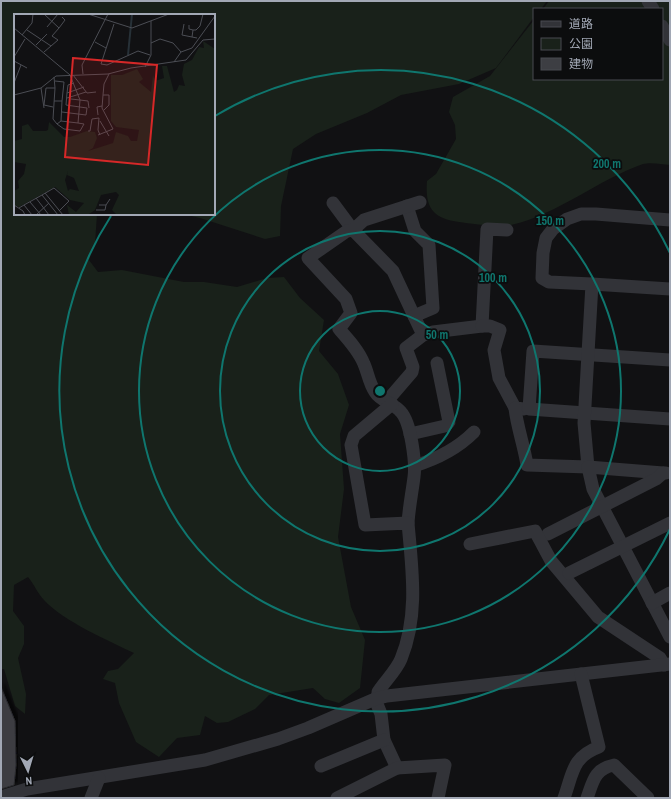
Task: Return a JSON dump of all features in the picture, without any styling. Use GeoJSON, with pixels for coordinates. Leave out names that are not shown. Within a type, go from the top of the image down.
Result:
{"type":"FeatureCollection","features":[{"type":"Feature","properties":{"kind":"street"},"geometry":{"type":"LineString","coordinates":[[663,28],[670,40]]}},
{"type":"Feature","properties":{"kind":"street"},"geometry":{"type":"LineString","coordinates":[[397,768],[384,740],[381,714],[376,698],[378,692],[401,659],[412,615],[414,580],[408,523],[414,466],[410,434],[402,413],[390,402],[381,399],[376,394],[369,382],[364,363],[339,329],[351,313],[346,299],[308,258],[347,231],[353,230],[364,220],[420,202]]}},
{"type":"Feature","properties":{"kind":"street"},"geometry":{"type":"LineString","coordinates":[[333,203],[353,230],[393,271],[423,335]]}},
{"type":"Feature","properties":{"kind":"street"},"geometry":{"type":"LineString","coordinates":[[407,206],[415,231],[429,245],[433,308],[414,316]]}},
{"type":"Feature","properties":{"kind":"street"},"geometry":{"type":"LineString","coordinates":[[670,220],[582,214],[568,219],[553,229],[546,238],[543,253],[542,278],[549,282],[670,289]]}},
{"type":"Feature","properties":{"kind":"street"},"geometry":{"type":"LineString","coordinates":[[482,326],[487,229],[507,230]]}},
{"type":"Feature","properties":{"kind":"street"},"geometry":{"type":"LineString","coordinates":[[592,284],[585,413],[588,467],[593,489],[670,637]]}},
{"type":"Feature","properties":{"kind":"street"},"geometry":{"type":"LineString","coordinates":[[408,523],[365,525],[351,445],[354,436],[390,402],[412,372],[413,367],[406,348],[423,335],[440,331],[482,326],[490,326],[500,330],[494,350],[498,378],[515,408],[517,424],[523,441],[527,465],[588,467],[667,473]]}},
{"type":"Feature","properties":{"kind":"street"},"geometry":{"type":"LineString","coordinates":[[529,409],[533,352],[670,360]]}},
{"type":"Feature","properties":{"kind":"street"},"geometry":{"type":"LineString","coordinates":[[410,434],[446,426],[449,422],[437,363]]}},
{"type":"Feature","properties":{"kind":"street"},"geometry":{"type":"LineString","coordinates":[[515,408],[670,419]]}},
{"type":"Feature","properties":{"kind":"street"},"geometry":{"type":"LineString","coordinates":[[414,466],[440,456],[461,445],[474,432]]}},
{"type":"Feature","properties":{"kind":"street"},"geometry":{"type":"LineString","coordinates":[[548,534],[667,473]]}},
{"type":"Feature","properties":{"kind":"street"},"geometry":{"type":"LineString","coordinates":[[570,574],[670,523]]}},
{"type":"Feature","properties":{"kind":"street"},"geometry":{"type":"LineString","coordinates":[[470,544],[535,531],[550,561],[598,617],[667,664]]}},
{"type":"Feature","properties":{"kind":"street"},"geometry":{"type":"LineString","coordinates":[[652,602],[670,593]]}},
{"type":"Feature","properties":{"kind":"street"},"geometry":{"type":"LineString","coordinates":[[1,797],[27,788],[99,778],[205,760],[308,728],[376,698],[667,664]]}},
{"type":"Feature","properties":{"kind":"street"},"geometry":{"type":"LineString","coordinates":[[581,674],[604,767]]}},
{"type":"Feature","properties":{"kind":"street"},"geometry":{"type":"LineString","coordinates":[[321,766],[384,740]]}},
{"type":"Feature","properties":{"kind":"street"},"geometry":{"type":"LineString","coordinates":[[564,798],[578,759],[587,752],[599,747]]}},
{"type":"Feature","properties":{"kind":"street"},"geometry":{"type":"LineString","coordinates":[[337,798],[397,768],[445,765],[438,798]]}},
{"type":"Feature","properties":{"kind":"street"},"geometry":{"type":"LineString","coordinates":[[587,798],[596,775],[604,767],[614,765],[648,798]]}},
{"type":"Feature","properties":{"kind":"street"},"geometry":{"type":"LineString","coordinates":[[91,798],[99,778]]}},
{"type":"Feature","properties":{"kind":"green space"},"geometry":{"type":"Polygon","coordinates":[[[1,1],[547,1],[542,8],[533,8],[533,18],[496,68],[459,84],[401,95],[367,113],[316,134],[293,149],[281,206],[280,236],[265,239],[187,215],[215,215],[215,14],[14,14],[14,215],[97,215],[95,244],[89,260],[98,272],[122,270],[184,282],[204,282],[237,287],[267,278],[284,277],[300,298],[324,320],[319,351],[338,374],[349,405],[340,434],[344,489],[338,537],[351,607],[365,640],[360,688],[339,703],[325,699],[313,688],[269,695],[255,709],[228,722],[217,723],[205,716],[200,735],[177,738],[159,757],[136,742],[119,703],[115,683],[103,679],[108,671],[118,669],[134,653],[74,623],[52,608],[40,595],[28,577],[14,585],[13,611],[24,626],[24,644],[18,658],[26,694],[25,714],[15,706],[4,669],[1,669],[1,1]]]}},
{"type":"Feature","properties":{"kind":"green space"},"geometry":{"type":"Polygon","coordinates":[[[549,1],[670,1],[670,165],[653,163],[643,164],[610,179],[545,213],[529,220],[511,225],[471,224],[442,218],[432,210],[429,204],[427,198],[427,181],[436,174],[456,139],[455,125],[449,112],[453,97],[490,76],[533,21],[533,80],[663,80],[663,8],[544,8],[549,1]]]}},
{"type":"Feature","properties":{"kind":"building"},"geometry":{"type":"Polygon","coordinates":[[[1,687],[15,721],[16,765],[14,785],[1,789],[1,687]]]}}]}
